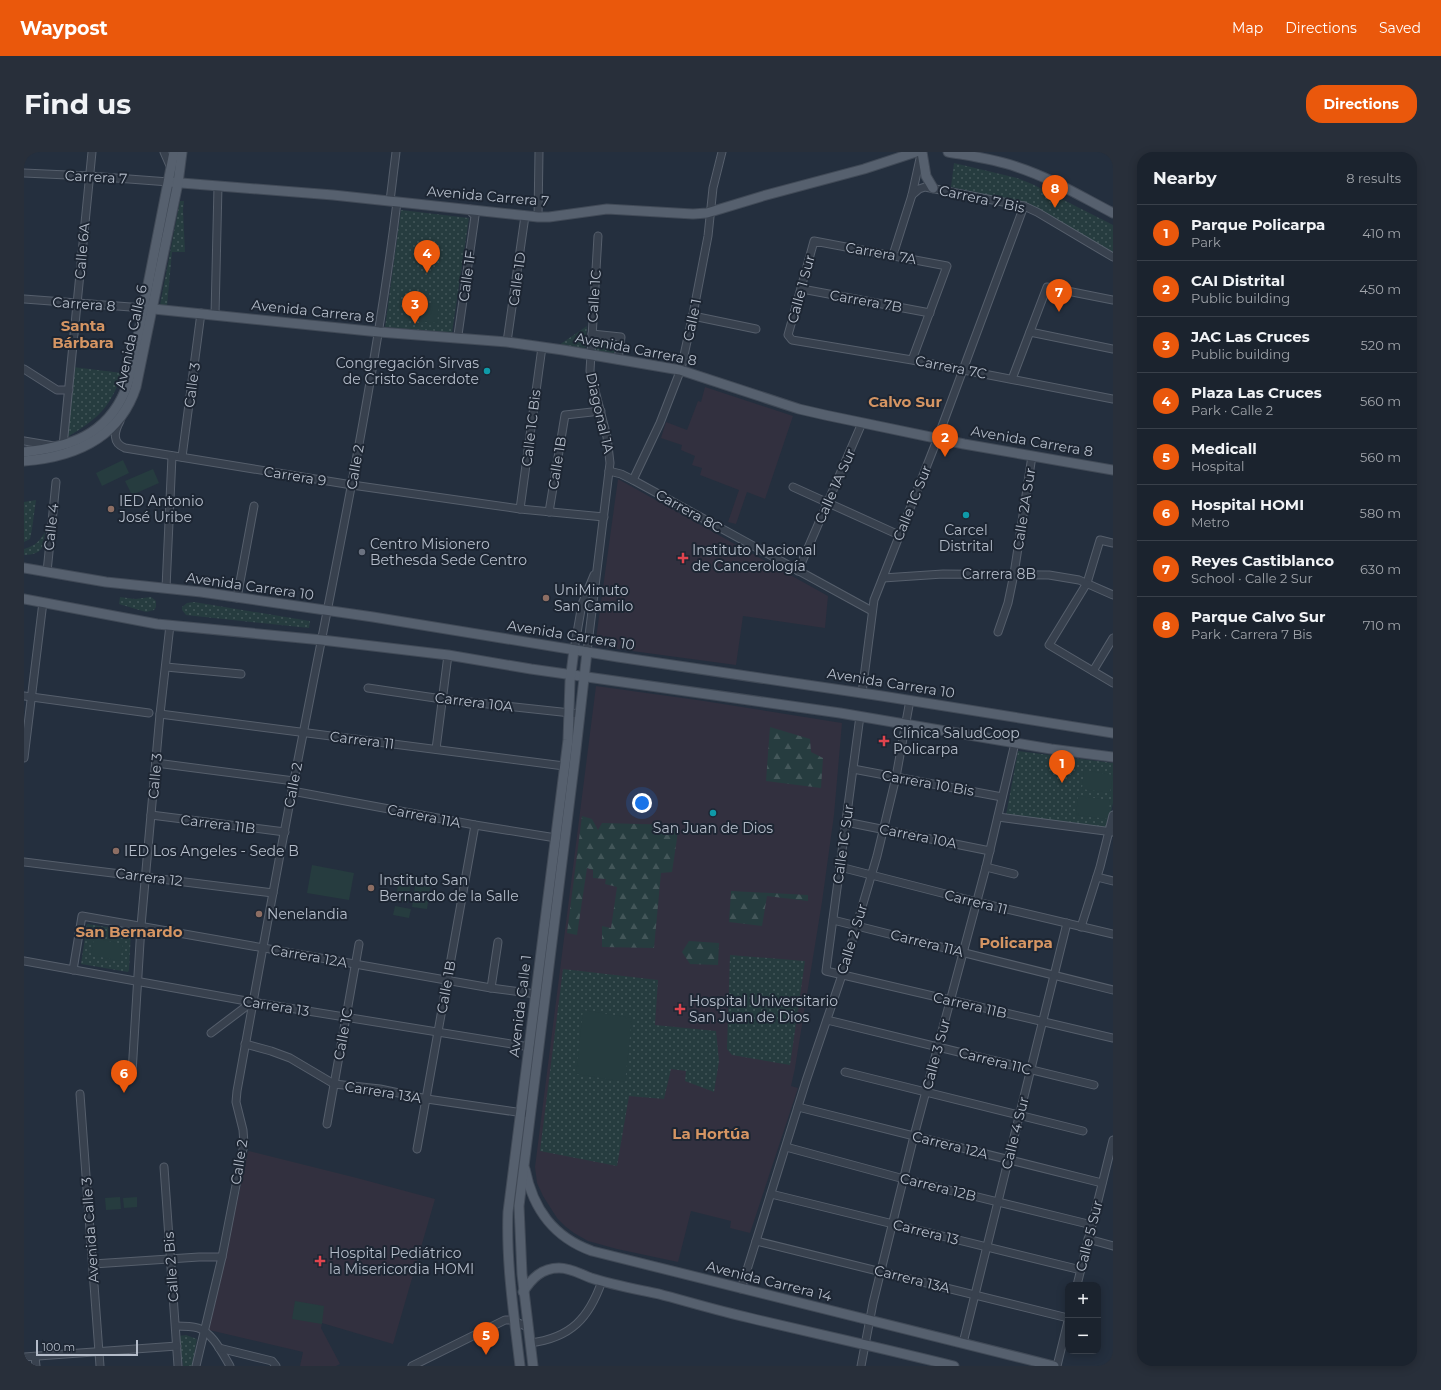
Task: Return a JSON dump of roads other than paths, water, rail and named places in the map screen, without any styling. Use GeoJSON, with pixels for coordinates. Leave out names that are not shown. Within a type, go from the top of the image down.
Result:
{"type":"FeatureCollection","features":[{"type":"Feature","properties":{"kind":"main road","name":"Avenida Calle 6"},"geometry":{"type":"LineString","coordinates":[[24,461],[49,458],[78,450],[103,434],[124,412],[130,401],[136,387],[174,152]]}},
{"type":"Feature","properties":{"kind":"main road","name":"Avenida Calle 6"},"geometry":{"type":"LineString","coordinates":[[24,452],[62,446],[78,440],[97,428],[112,413],[126,390],[148,308],[178,183],[182,152]]}},
{"type":"Feature","properties":{"kind":"main road"},"geometry":{"type":"LineString","coordinates":[[864,169],[893,152]]}},
{"type":"Feature","properties":{"kind":"main road","name":"Avenida Carrera 7"},"geometry":{"type":"LineString","coordinates":[[169,182],[393,202],[473,213],[483,211],[538,217],[549,217],[607,209],[693,214],[711,212],[763,196],[864,169],[916,152]]}},
{"type":"Feature","properties":{"kind":"main road"},"geometry":{"type":"LineString","coordinates":[[921,152],[926,176],[933,188]]}},
{"type":"Feature","properties":{"kind":"main road"},"geometry":{"type":"LineString","coordinates":[[948,152],[983,158],[1017,167],[1052,181],[1113,213]]}},
{"type":"Feature","properties":{"kind":"main road","name":"Avenida Carrera 8"},"geometry":{"type":"LineString","coordinates":[[148,308],[379,332],[507,342],[591,355],[680,370],[799,409],[862,423],[1113,470]]}},
{"type":"Feature","properties":{"kind":"main road","name":"Avenida Carrera 10"},"geometry":{"type":"LineString","coordinates":[[24,568],[106,582],[166,588],[374,617],[574,650],[910,700],[1113,733]]}},
{"type":"Feature","properties":{"kind":"main road"},"geometry":{"type":"LineString","coordinates":[[24,599],[170,625],[322,640],[448,655],[860,716],[1113,757]]}},
{"type":"Feature","properties":{"kind":"main road","name":"Avenida Calle 1"},"geometry":{"type":"LineString","coordinates":[[534,1048],[536,994],[568,740],[571,674],[574,650]]}},
{"type":"Feature","properties":{"kind":"main road","name":"Avenida Calle 1"},"geometry":{"type":"LineString","coordinates":[[520,1366],[514,1321],[507,1232],[508,1212],[526,1113],[587,652]]}},
{"type":"Feature","properties":{"kind":"main road","name":"Avenida Calle 1"},"geometry":{"type":"LineString","coordinates":[[526,1113],[524,1162],[518,1212],[523,1292],[533,1366]]}},
{"type":"Feature","properties":{"kind":"main road","name":"Avenida Carrera 14"},"geometry":{"type":"LineString","coordinates":[[524,1162],[528,1183],[541,1212],[549,1223],[576,1244],[599,1254],[1056,1366]]}},
{"type":"Feature","properties":{"kind":"main road"},"geometry":{"type":"LineString","coordinates":[[523,1292],[539,1273],[550,1269],[572,1269],[585,1276],[602,1281],[699,1304],[748,1318],[866,1344],[954,1366]]}},
{"type":"Feature","properties":{"kind":"street","name":"Calle 6A"},"geometry":{"type":"LineString","coordinates":[[62,446],[69,390],[92,152]]}},
{"type":"Feature","properties":{"kind":"street"},"geometry":{"type":"LineString","coordinates":[[164,152],[171,168]]}},
{"type":"Feature","properties":{"kind":"street","name":"Calle 2"},"geometry":{"type":"LineString","coordinates":[[196,1366],[222,1257],[244,1144],[236,1102],[245,1044],[303,732],[352,485],[379,332],[393,202],[396,152]]}},
{"type":"Feature","properties":{"kind":"street"},"geometry":{"type":"LineString","coordinates":[[538,217],[539,152]]}},
{"type":"Feature","properties":{"kind":"street","name":"Calle 1"},"geometry":{"type":"LineString","coordinates":[[633,480],[660,423],[680,370],[693,316],[708,236],[713,188],[722,152]]}},
{"type":"Feature","properties":{"kind":"street"},"geometry":{"type":"LineString","coordinates":[[893,256],[912,195],[921,152]]}},
{"type":"Feature","properties":{"kind":"street","name":"Carrera 7"},"geometry":{"type":"LineString","coordinates":[[24,173],[169,182]]}},
{"type":"Feature","properties":{"kind":"street"},"geometry":{"type":"LineString","coordinates":[[215,314],[218,186]]}},
{"type":"Feature","properties":{"kind":"street","name":"Carrera 7 Bis"},"geometry":{"type":"LineString","coordinates":[[912,195],[921,188],[933,188],[1024,206],[1037,212],[1113,257]]}},
{"type":"Feature","properties":{"kind":"street","name":"Calle 1C Sur"},"geometry":{"type":"LineString","coordinates":[[862,693],[874,600],[938,438],[1024,206]]}},
{"type":"Feature","properties":{"kind":"street","name":"Calle 1F"},"geometry":{"type":"LineString","coordinates":[[458,337],[473,213]]}},
{"type":"Feature","properties":{"kind":"street","name":"Calle 1D"},"geometry":{"type":"LineString","coordinates":[[507,342],[525,216]]}},
{"type":"Feature","properties":{"kind":"street","name":"Calle 1C"},"geometry":{"type":"LineString","coordinates":[[591,355],[598,236]]}},
{"type":"Feature","properties":{"kind":"street","name":"Carrera 7A"},"geometry":{"type":"LineString","coordinates":[[814,241],[947,266],[930,313]]}},
{"type":"Feature","properties":{"kind":"street","name":"Calle 1 Sur"},"geometry":{"type":"LineString","coordinates":[[790,337],[788,335],[802,289],[814,241]]}},
{"type":"Feature","properties":{"kind":"street"},"geometry":{"type":"LineString","coordinates":[[1012,379],[1047,287],[1113,300]]}},
{"type":"Feature","properties":{"kind":"street","name":"Carrera 7B"},"geometry":{"type":"LineString","coordinates":[[802,289],[930,313]]}},
{"type":"Feature","properties":{"kind":"street","name":"Carrera 8"},"geometry":{"type":"LineString","coordinates":[[24,299],[148,308]]}},
{"type":"Feature","properties":{"kind":"street","name":"Calle 3"},"geometry":{"type":"LineString","coordinates":[[182,457],[201,313]]}},
{"type":"Feature","properties":{"kind":"street"},"geometry":{"type":"LineString","coordinates":[[912,360],[930,313]]}},
{"type":"Feature","properties":{"kind":"street"},"geometry":{"type":"LineString","coordinates":[[693,316],[756,329]]}},
{"type":"Feature","properties":{"kind":"street"},"geometry":{"type":"LineString","coordinates":[[1030,332],[1113,349]]}},
{"type":"Feature","properties":{"kind":"street"},"geometry":{"type":"LineString","coordinates":[[592,334],[621,337],[618,360]]}},
{"type":"Feature","properties":{"kind":"street","name":"Carrera 7C"},"geometry":{"type":"LineString","coordinates":[[790,337],[792,340],[912,360],[1113,399]]}},
{"type":"Feature","properties":{"kind":"street","name":"Calle 1C Bis"},"geometry":{"type":"LineString","coordinates":[[520,509],[542,347]]}},
{"type":"Feature","properties":{"kind":"street","name":"Diagonal 1A"},"geometry":{"type":"LineString","coordinates":[[591,355],[590,371],[610,451],[609,471]]}},
{"type":"Feature","properties":{"kind":"street"},"geometry":{"type":"LineString","coordinates":[[24,369],[57,390],[69,390]]}},
{"type":"Feature","properties":{"kind":"street","name":"Calle 1B"},"geometry":{"type":"LineString","coordinates":[[549,512],[565,415],[601,411]]}},
{"type":"Feature","properties":{"kind":"street","name":"Carrera 9"},"geometry":{"type":"LineString","coordinates":[[124,412],[115,434],[115,438],[119,445],[125,448],[352,485],[520,509],[604,517]]}},
{"type":"Feature","properties":{"kind":"street","name":"Calle 1A Sur"},"geometry":{"type":"LineString","coordinates":[[798,571],[862,423]]}},
{"type":"Feature","properties":{"kind":"street"},"geometry":{"type":"LineString","coordinates":[[24,441],[62,446]]}},
{"type":"Feature","properties":{"kind":"street"},"geometry":{"type":"LineString","coordinates":[[166,588],[172,456]]}},
{"type":"Feature","properties":{"kind":"street","name":"Calle 2A Sur"},"geometry":{"type":"LineString","coordinates":[[998,632],[1008,603],[1014,574],[1032,456]]}},
{"type":"Feature","properties":{"kind":"street"},"geometry":{"type":"LineString","coordinates":[[587,652],[609,471]]}},
{"type":"Feature","properties":{"kind":"street","name":"Carrera 8C"},"geometry":{"type":"LineString","coordinates":[[609,471],[622,474],[872,611]]}},
{"type":"Feature","properties":{"kind":"street","name":"Calle 4"},"geometry":{"type":"LineString","coordinates":[[47,572],[56,482]]}},
{"type":"Feature","properties":{"kind":"street"},"geometry":{"type":"LineString","coordinates":[[793,487],[899,535]]}},
{"type":"Feature","properties":{"kind":"street"},"geometry":{"type":"LineString","coordinates":[[237,598],[254,506]]}},
{"type":"Feature","properties":{"kind":"street"},"geometry":{"type":"LineString","coordinates":[[1113,543],[1100,540],[1087,583],[1049,645],[1113,683]]}},
{"type":"Feature","properties":{"kind":"street"},"geometry":{"type":"LineString","coordinates":[[574,650],[582,604],[598,565]]}},
{"type":"Feature","properties":{"kind":"street","name":"Carrera 8B"},"geometry":{"type":"LineString","coordinates":[[883,578],[943,574],[1014,574],[1058,576],[1087,583],[1113,595]]}},
{"type":"Feature","properties":{"kind":"street"},"geometry":{"type":"LineString","coordinates":[[24,758],[28,697],[44,602]]}},
{"type":"Feature","properties":{"kind":"street","name":"Calle 3"},"geometry":{"type":"LineString","coordinates":[[142,926],[160,714],[170,625]]}},
{"type":"Feature","properties":{"kind":"street"},"geometry":{"type":"LineString","coordinates":[[1093,671],[1113,638]]}},
{"type":"Feature","properties":{"kind":"street"},"geometry":{"type":"LineString","coordinates":[[436,749],[448,655]]}},
{"type":"Feature","properties":{"kind":"street"},"geometry":{"type":"LineString","coordinates":[[166,667],[241,674]]}},
{"type":"Feature","properties":{"kind":"street","name":"Carrera 10A"},"geometry":{"type":"LineString","coordinates":[[368,688],[442,699],[580,714]]}},
{"type":"Feature","properties":{"kind":"street"},"geometry":{"type":"LineString","coordinates":[[28,697],[149,712]]}},
{"type":"Feature","properties":{"kind":"street","name":"Calle 2 Sur"},"geometry":{"type":"LineString","coordinates":[[741,1289],[857,925],[884,829],[896,777],[910,700]]}},
{"type":"Feature","properties":{"kind":"street","name":"Carrera 11"},"geometry":{"type":"LineString","coordinates":[[160,714],[564,766]]}},
{"type":"Feature","properties":{"kind":"street","name":"Calle 1C Sur"},"geometry":{"type":"LineString","coordinates":[[826,971],[860,716]]}},
{"type":"Feature","properties":{"kind":"street","name":"Calle 3 Sur"},"geometry":{"type":"LineString","coordinates":[[861,1366],[881,1272],[914,1136],[986,867],[1015,742]]}},
{"type":"Feature","properties":{"kind":"street"},"geometry":{"type":"LineString","coordinates":[[156,763],[294,781]]}},
{"type":"Feature","properties":{"kind":"street","name":"Carrera 10 Bis"},"geometry":{"type":"LineString","coordinates":[[853,769],[1002,797]]}},
{"type":"Feature","properties":{"kind":"street","name":"Carrera 11A"},"geometry":{"type":"LineString","coordinates":[[292,791],[475,825],[556,838]]}},
{"type":"Feature","properties":{"kind":"street","name":"Carrera 11B"},"geometry":{"type":"LineString","coordinates":[[151,815],[284,832]]}},
{"type":"Feature","properties":{"kind":"street"},"geometry":{"type":"LineString","coordinates":[[1082,927],[1111,832],[1113,815]]}},
{"type":"Feature","properties":{"kind":"street"},"geometry":{"type":"LineString","coordinates":[[998,817],[1111,832]]}},
{"type":"Feature","properties":{"kind":"street","name":"Carrera 10A"},"geometry":{"type":"LineString","coordinates":[[846,822],[990,850]]}},
{"type":"Feature","properties":{"kind":"street","name":"Calle 1B"},"geometry":{"type":"LineString","coordinates":[[417,1149],[475,825]]}},
{"type":"Feature","properties":{"kind":"street","name":"Carrera 12"},"geometry":{"type":"LineString","coordinates":[[24,862],[273,893]]}},
{"type":"Feature","properties":{"kind":"street","name":"Carrera 11"},"geometry":{"type":"LineString","coordinates":[[840,867],[977,902],[1113,934]]}},
{"type":"Feature","properties":{"kind":"street"},"geometry":{"type":"LineString","coordinates":[[986,867],[1014,874]]}},
{"type":"Feature","properties":{"kind":"street"},"geometry":{"type":"LineString","coordinates":[[1097,877],[1113,881]]}},
{"type":"Feature","properties":{"kind":"street","name":"Carrera 12A"},"geometry":{"type":"LineString","coordinates":[[73,970],[82,916],[491,988],[536,994]]}},
{"type":"Feature","properties":{"kind":"street","name":"Carrera 11A"},"geometry":{"type":"LineString","coordinates":[[833,920],[1113,990]]}},
{"type":"Feature","properties":{"kind":"street","name":"Calle 4 Sur"},"geometry":{"type":"LineString","coordinates":[[963,1343],[1067,923]]}},
{"type":"Feature","properties":{"kind":"street"},"geometry":{"type":"LineString","coordinates":[[132,1074],[142,926]]}},
{"type":"Feature","properties":{"kind":"street"},"geometry":{"type":"LineString","coordinates":[[491,988],[498,942]]}},
{"type":"Feature","properties":{"kind":"street","name":"Calle 1C"},"geometry":{"type":"LineString","coordinates":[[327,1124],[359,944]]}},
{"type":"Feature","properties":{"kind":"street","name":"Carrera 13"},"geometry":{"type":"LineString","coordinates":[[24,961],[252,1002],[534,1048]]}},
{"type":"Feature","properties":{"kind":"street","name":"Carrera 11B"},"geometry":{"type":"LineString","coordinates":[[826,971],[1113,1038]]}},
{"type":"Feature","properties":{"kind":"street"},"geometry":{"type":"LineString","coordinates":[[211,1033],[252,1002]]}},
{"type":"Feature","properties":{"kind":"street","name":"Carrera 11C"},"geometry":{"type":"LineString","coordinates":[[827,1020],[1094,1085]]}},
{"type":"Feature","properties":{"kind":"street","name":"Carrera 13A"},"geometry":{"type":"LineString","coordinates":[[245,1044],[290,1058],[334,1084],[380,1089],[427,1099],[526,1113]]}},
{"type":"Feature","properties":{"kind":"street"},"geometry":{"type":"LineString","coordinates":[[845,1072],[1083,1131]]}},
{"type":"Feature","properties":{"kind":"street","name":"Avenida Calle 3"},"geometry":{"type":"LineString","coordinates":[[80,1094],[100,1366]]}},
{"type":"Feature","properties":{"kind":"street","name":"Carrera 12A"},"geometry":{"type":"LineString","coordinates":[[798,1108],[1102,1183]]}},
{"type":"Feature","properties":{"kind":"street","name":"Calle 5 Sur"},"geometry":{"type":"LineString","coordinates":[[1078,1282],[1113,1140]]}},
{"type":"Feature","properties":{"kind":"street","name":"Carrera 12B"},"geometry":{"type":"LineString","coordinates":[[786,1147],[904,1179],[1092,1225]]}},
{"type":"Feature","properties":{"kind":"street","name":"Calle 2 Bis"},"geometry":{"type":"LineString","coordinates":[[164,1167],[178,1366]]}},
{"type":"Feature","properties":{"kind":"street","name":"Carrera 13"},"geometry":{"type":"LineString","coordinates":[[771,1194],[1081,1270]]}},
{"type":"Feature","properties":{"kind":"street"},"geometry":{"type":"LineString","coordinates":[[1088,1239],[1113,1246]]}},
{"type":"Feature","properties":{"kind":"street","name":"Carrera 13A"},"geometry":{"type":"LineString","coordinates":[[756,1241],[1065,1317]]}},
{"type":"Feature","properties":{"kind":"street"},"geometry":{"type":"LineString","coordinates":[[93,1264],[204,1256],[222,1257]]}},
{"type":"Feature","properties":{"kind":"street"},"geometry":{"type":"LineString","coordinates":[[530,1343],[546,1341],[560,1336],[577,1325],[592,1304],[602,1281]]}},
{"type":"Feature","properties":{"kind":"street"},"geometry":{"type":"LineString","coordinates":[[412,1366],[505,1320],[514,1321],[528,1327]]}},
{"type":"Feature","properties":{"kind":"street"},"geometry":{"type":"LineString","coordinates":[[176,1326],[196,1327],[205,1331],[219,1348],[230,1366]]}},
{"type":"Feature","properties":{"kind":"street"},"geometry":{"type":"LineString","coordinates":[[1056,1366],[1065,1332]]}},
{"type":"Feature","properties":{"kind":"street"},"geometry":{"type":"LineString","coordinates":[[24,1357],[177,1346]]}},
{"type":"Feature","properties":{"kind":"street"},"geometry":{"type":"LineString","coordinates":[[219,1348],[274,1364]]}},
{"type":"Feature","properties":{"kind":"street"},"geometry":{"type":"LineString","coordinates":[[35,1356],[36,1366]]}},
{"type":"Feature","properties":{"kind":"street"},"geometry":{"type":"LineString","coordinates":[[432,1357],[432,1366]]}},
{"type":"Feature","properties":{"kind":"place","name":"Parque Calvo Sur"},"geometry":{"type":"Point","coordinates":[1055,208]}},
{"type":"Feature","properties":{"kind":"place","name":"Plaza Las Cruces"},"geometry":{"type":"Point","coordinates":[427,273]}},
{"type":"Feature","properties":{"kind":"place","name":"Reyes Castiblanco"},"geometry":{"type":"Point","coordinates":[1059,312]}},
{"type":"Feature","properties":{"kind":"place","name":"JAC Las Cruces"},"geometry":{"type":"Point","coordinates":[415,324]}},
{"type":"Feature","properties":{"kind":"place","name":"Congregación Sirvas de Cristo Sacerdote"},"geometry":{"type":"Point","coordinates":[487,371]}},
{"type":"Feature","properties":{"kind":"place","name":"CAI Distrital"},"geometry":{"type":"Point","coordinates":[945,457]}},
{"type":"Feature","properties":{"kind":"place","name":"IED Antonio José Uribe"},"geometry":{"type":"Point","coordinates":[111,509]}},
{"type":"Feature","properties":{"kind":"place","name":"Carcel Distrital"},"geometry":{"type":"Point","coordinates":[966,515]}},
{"type":"Feature","properties":{"kind":"place","name":"Centro Misionero Bethesda Sede Centro"},"geometry":{"type":"Point","coordinates":[362,552]}},
{"type":"Feature","properties":{"kind":"place","name":"Instituto Nacional de Cancerología"},"geometry":{"type":"Point","coordinates":[683,558]}},
{"type":"Feature","properties":{"kind":"place","name":"UniMinuto San Camilo"},"geometry":{"type":"Point","coordinates":[546,598]}},
{"type":"Feature","properties":{"kind":"place","name":"Clínica SaludCoop Policarpa"},"geometry":{"type":"Point","coordinates":[884,741]}},
{"type":"Feature","properties":{"kind":"place","name":"Parque Policarpa"},"geometry":{"type":"Point","coordinates":[1062,783]}},
{"type":"Feature","properties":{"kind":"place","name":"San Juan de Dios"},"geometry":{"type":"Point","coordinates":[713,813]}},
{"type":"Feature","properties":{"kind":"place","name":"IED Los Angeles - Sede B"},"geometry":{"type":"Point","coordinates":[116,851]}},
{"type":"Feature","properties":{"kind":"place","name":"Instituto San Bernardo de la Salle"},"geometry":{"type":"Point","coordinates":[371,888]}},
{"type":"Feature","properties":{"kind":"place","name":"Nenelandia"},"geometry":{"type":"Point","coordinates":[259,914]}},
{"type":"Feature","properties":{"kind":"place","name":"Hospital Universitario San Juan de Dios"},"geometry":{"type":"Point","coordinates":[680,1009]}},
{"type":"Feature","properties":{"kind":"place","name":"Hospital HOMI"},"geometry":{"type":"Point","coordinates":[124,1093]}},
{"type":"Feature","properties":{"kind":"place","name":"Hospital Pediátrico la Misericordia HOMI"},"geometry":{"type":"Point","coordinates":[320,1261]}},
{"type":"Feature","properties":{"kind":"place","name":"Medicall"},"geometry":{"type":"Point","coordinates":[486,1355]}},
{"type":"Feature","properties":{"kind":"district","name":"Santa Bárbara"},"geometry":{"type":"Point","coordinates":[83,334]}},
{"type":"Feature","properties":{"kind":"district","name":"Calvo Sur"},"geometry":{"type":"Point","coordinates":[905,401]}},
{"type":"Feature","properties":{"kind":"district","name":"San Bernardo"},"geometry":{"type":"Point","coordinates":[129,931]}},
{"type":"Feature","properties":{"kind":"district","name":"Policarpa"},"geometry":{"type":"Point","coordinates":[1016,942]}},
{"type":"Feature","properties":{"kind":"district","name":"La Hortúa"},"geometry":{"type":"Point","coordinates":[711,1133]}}]}
